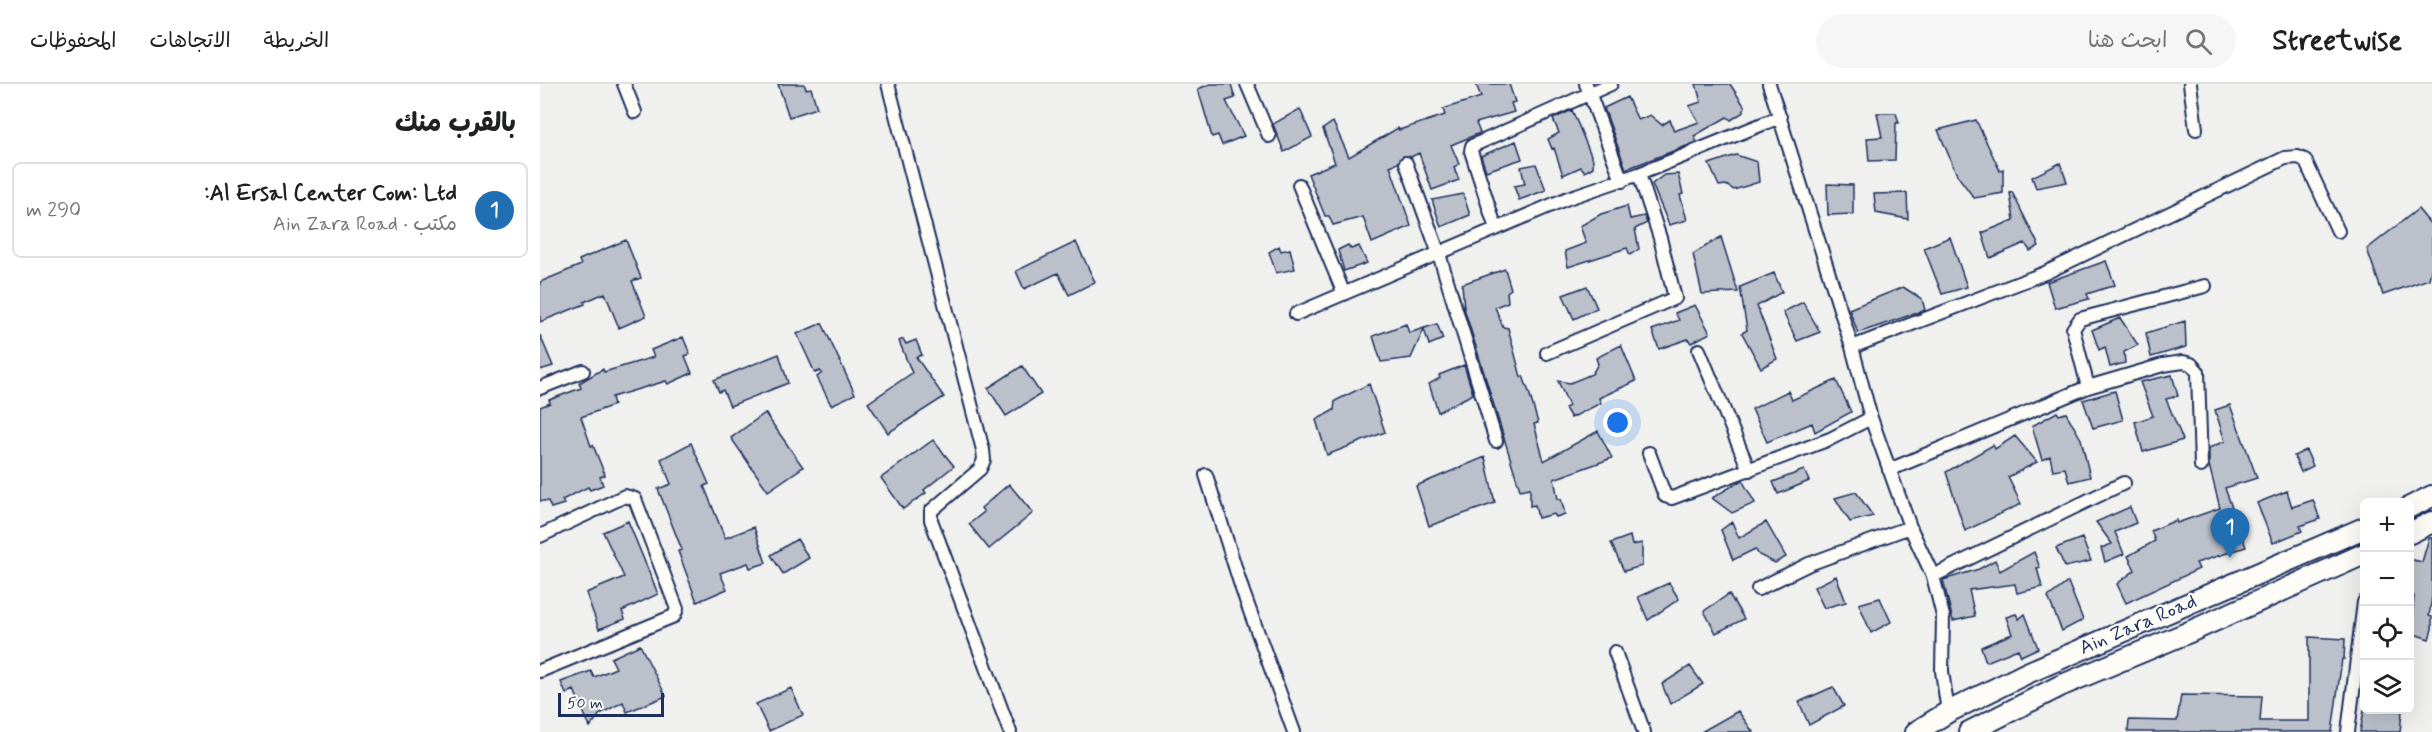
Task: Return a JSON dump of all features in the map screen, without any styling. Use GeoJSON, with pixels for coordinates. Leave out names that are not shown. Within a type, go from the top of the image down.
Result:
{"type":"FeatureCollection","features":[{"type":"Feature","properties":{"kind":"main road"},"geometry":{"type":"LineString","coordinates":[[2414,505],[2432,496]]}},
{"type":"Feature","properties":{"kind":"main road"},"geometry":{"type":"LineString","coordinates":[[2414,530],[2432,522]]}},
{"type":"Feature","properties":{"kind":"main road","name":"Ain Zara Road"},"geometry":{"type":"LineString","coordinates":[[1916,732],[1948,712],[2058,659],[2360,530]]}},
{"type":"Feature","properties":{"kind":"main road","name":"Ain Zara Road"},"geometry":{"type":"LineString","coordinates":[[1969,732],[2060,686],[2187,633],[2360,556]]}},
{"type":"Feature","properties":{"kind":"street"},"geometry":{"type":"LineString","coordinates":[[624,84],[635,111]]}},
{"type":"Feature","properties":{"kind":"street"},"geometry":{"type":"LineString","coordinates":[[888,84],[984,460],[980,469],[931,511],[931,520],[1010,732]]}},
{"type":"Feature","properties":{"kind":"street"},"geometry":{"type":"LineString","coordinates":[[1247,84],[1269,136]]}},
{"type":"Feature","properties":{"kind":"street"},"geometry":{"type":"LineString","coordinates":[[1496,229],[1471,151],[1472,146],[1588,88],[1611,84]]}},
{"type":"Feature","properties":{"kind":"street"},"geometry":{"type":"LineString","coordinates":[[1768,84],[1852,348],[1871,418],[1910,527],[1933,576],[1943,616],[1942,671],[1948,712]]}},
{"type":"Feature","properties":{"kind":"street"},"geometry":{"type":"LineString","coordinates":[[2190,84],[2196,129]]}},
{"type":"Feature","properties":{"kind":"street"},"geometry":{"type":"LineString","coordinates":[[1588,88],[1622,181]]}},
{"type":"Feature","properties":{"kind":"street"},"geometry":{"type":"LineString","coordinates":[[1296,314],[1568,198],[1622,181],[1780,117]]}},
{"type":"Feature","properties":{"kind":"street"},"geometry":{"type":"LineString","coordinates":[[1852,348],[2045,273],[2285,158],[2298,157],[2305,160],[2338,231]]}},
{"type":"Feature","properties":{"kind":"street"},"geometry":{"type":"LineString","coordinates":[[1406,163],[1439,254],[1496,441]]}},
{"type":"Feature","properties":{"kind":"street"},"geometry":{"type":"LineString","coordinates":[[1547,353],[1675,298],[1660,238],[1639,174]]}},
{"type":"Feature","properties":{"kind":"street"},"geometry":{"type":"LineString","coordinates":[[1299,185],[1344,294]]}},
{"type":"Feature","properties":{"kind":"street"},"geometry":{"type":"LineString","coordinates":[[2088,387],[2073,329],[2080,320],[2205,286]]}},
{"type":"Feature","properties":{"kind":"street"},"geometry":{"type":"LineString","coordinates":[[1699,350],[1749,470]]}},
{"type":"Feature","properties":{"kind":"street"},"geometry":{"type":"LineString","coordinates":[[1889,470],[2088,387],[2163,365],[2183,362],[2191,364],[2198,372],[2200,466]]}},
{"type":"Feature","properties":{"kind":"street"},"geometry":{"type":"LineString","coordinates":[[540,388],[583,371]]}},
{"type":"Feature","properties":{"kind":"street"},"geometry":{"type":"LineString","coordinates":[[1649,453],[1668,497],[1749,470],[1830,439],[1871,418]]}},
{"type":"Feature","properties":{"kind":"street"},"geometry":{"type":"LineString","coordinates":[[1206,475],[1243,592],[1294,732]]}},
{"type":"Feature","properties":{"kind":"street"},"geometry":{"type":"LineString","coordinates":[[1933,576],[2124,483]]}},
{"type":"Feature","properties":{"kind":"street"},"geometry":{"type":"LineString","coordinates":[[540,536],[625,496],[635,499],[677,609],[674,616],[540,671]]}},
{"type":"Feature","properties":{"kind":"street"},"geometry":{"type":"LineString","coordinates":[[1758,589],[1809,564],[1910,527]]}},
{"type":"Feature","properties":{"kind":"street"},"geometry":{"type":"LineString","coordinates":[[2348,732],[2364,606]]}},
{"type":"Feature","properties":{"kind":"street"},"geometry":{"type":"LineString","coordinates":[[1615,652],[1644,732]]}},
{"type":"Feature","properties":{"kind":"building"},"geometry":{"type":"Polygon","coordinates":[[[778,84],[804,84],[806,89],[811,88],[817,108],[789,117],[778,84]]]}},
{"type":"Feature","properties":{"kind":"building"},"geometry":{"type":"Polygon","coordinates":[[[1210,84],[1231,84],[1235,98],[1226,101],[1244,136],[1222,145],[1218,135],[1212,137],[1198,89],[1210,84]]]}},
{"type":"Feature","properties":{"kind":"building"},"geometry":{"type":"Polygon","coordinates":[[[1476,84],[1509,84],[1515,102],[1511,103],[1514,112],[1476,123],[1480,133],[1451,145],[1459,164],[1454,167],[1459,180],[1432,190],[1419,153],[1411,157],[1403,156],[1398,163],[1390,166],[1411,226],[1372,243],[1363,217],[1333,225],[1329,216],[1325,216],[1308,174],[1335,163],[1323,129],[1333,122],[1349,157],[1398,128],[1399,130],[1445,115],[1443,109],[1481,97],[1476,84]]]}},
{"type":"Feature","properties":{"kind":"building"},"geometry":{"type":"Polygon","coordinates":[[[1696,84],[1730,84],[1745,107],[1742,113],[1731,120],[1727,117],[1694,136],[1697,142],[1626,169],[1604,108],[1627,97],[1638,120],[1650,115],[1662,125],[1670,120],[1674,131],[1699,122],[1689,106],[1701,102],[1696,84]]]}},
{"type":"Feature","properties":{"kind":"building"},"geometry":{"type":"Polygon","coordinates":[[[1300,109],[1312,137],[1284,152],[1273,124],[1300,109]]]}},
{"type":"Feature","properties":{"kind":"building"},"geometry":{"type":"Polygon","coordinates":[[[1572,110],[1593,160],[1593,167],[1585,172],[1581,167],[1563,175],[1554,148],[1552,149],[1548,139],[1559,133],[1553,119],[1572,110]]]}},
{"type":"Feature","properties":{"kind":"building"},"geometry":{"type":"Polygon","coordinates":[[[1877,113],[1896,113],[1899,123],[1896,123],[1895,160],[1869,161],[1867,138],[1882,137],[1877,113]]]}},
{"type":"Feature","properties":{"kind":"building"},"geometry":{"type":"Polygon","coordinates":[[[1976,120],[2000,171],[2003,169],[2003,193],[1974,198],[1957,175],[1938,130],[1976,120]]]}},
{"type":"Feature","properties":{"kind":"building"},"geometry":{"type":"Polygon","coordinates":[[[1516,141],[1522,159],[1486,171],[1481,156],[1516,141]]]}},
{"type":"Feature","properties":{"kind":"building"},"geometry":{"type":"Polygon","coordinates":[[[1736,155],[1757,162],[1759,182],[1734,190],[1726,185],[1719,186],[1709,164],[1736,155]]]}},
{"type":"Feature","properties":{"kind":"building"},"geometry":{"type":"Polygon","coordinates":[[[2060,163],[2067,182],[2036,188],[2032,177],[2060,163]]]}},
{"type":"Feature","properties":{"kind":"building"},"geometry":{"type":"Polygon","coordinates":[[[1536,164],[1546,190],[1519,200],[1514,186],[1525,184],[1521,167],[1536,164]]]}},
{"type":"Feature","properties":{"kind":"building"},"geometry":{"type":"Polygon","coordinates":[[[1678,174],[1683,194],[1680,195],[1687,220],[1669,225],[1652,184],[1664,175],[1678,174]]]}},
{"type":"Feature","properties":{"kind":"building"},"geometry":{"type":"Polygon","coordinates":[[[1827,184],[1853,185],[1853,214],[1828,215],[1827,184]]]}},
{"type":"Feature","properties":{"kind":"building"},"geometry":{"type":"Polygon","coordinates":[[[2012,192],[2039,246],[2030,251],[2025,243],[1990,258],[1982,233],[2014,220],[2010,193],[2012,192]]]}},
{"type":"Feature","properties":{"kind":"building"},"geometry":{"type":"Polygon","coordinates":[[[1907,193],[1908,219],[1876,213],[1874,194],[1907,193]]]}},
{"type":"Feature","properties":{"kind":"building"},"geometry":{"type":"Polygon","coordinates":[[[1463,194],[1470,215],[1441,227],[1432,200],[1463,194]]]}},
{"type":"Feature","properties":{"kind":"building"},"geometry":{"type":"Polygon","coordinates":[[[1627,206],[1630,219],[1644,216],[1647,223],[1635,229],[1639,249],[1630,255],[1627,248],[1568,267],[1565,251],[1586,243],[1580,226],[1601,214],[1627,206]]]}},
{"type":"Feature","properties":{"kind":"building"},"geometry":{"type":"Polygon","coordinates":[[[2418,209],[2432,226],[2432,266],[2429,279],[2383,295],[2367,249],[2418,209]]]}},
{"type":"Feature","properties":{"kind":"building"},"geometry":{"type":"Polygon","coordinates":[[[1721,237],[1738,292],[1702,294],[1693,254],[1721,237]]]}},
{"type":"Feature","properties":{"kind":"building"},"geometry":{"type":"Polygon","coordinates":[[[1950,237],[1967,287],[1942,294],[1924,248],[1950,237]]]}},
{"type":"Feature","properties":{"kind":"building"},"geometry":{"type":"Polygon","coordinates":[[[626,240],[641,278],[632,281],[646,316],[619,328],[605,293],[584,302],[585,304],[540,322],[540,282],[581,265],[579,260],[626,240]]]}},
{"type":"Feature","properties":{"kind":"building"},"geometry":{"type":"Polygon","coordinates":[[[1076,242],[1095,282],[1069,295],[1058,273],[1024,289],[1016,271],[1076,242]]]}},
{"type":"Feature","properties":{"kind":"building"},"geometry":{"type":"Polygon","coordinates":[[[1348,245],[1351,249],[1359,246],[1367,263],[1344,271],[1338,250],[1348,245]]]}},
{"type":"Feature","properties":{"kind":"building"},"geometry":{"type":"Polygon","coordinates":[[[1279,246],[1281,251],[1290,249],[1295,269],[1276,273],[1269,252],[1279,246]]]}},
{"type":"Feature","properties":{"kind":"building"},"geometry":{"type":"Polygon","coordinates":[[[2106,261],[2115,285],[2087,294],[2089,299],[2055,308],[2047,282],[2106,261]]]}},
{"type":"Feature","properties":{"kind":"building"},"geometry":{"type":"Polygon","coordinates":[[[1505,269],[1511,289],[1507,292],[1508,302],[1495,307],[1503,327],[1508,328],[1521,377],[1523,376],[1529,392],[1538,423],[1534,424],[1544,461],[1598,431],[1612,458],[1554,479],[1558,499],[1561,499],[1565,514],[1556,517],[1554,514],[1538,518],[1535,505],[1530,506],[1530,488],[1520,490],[1464,308],[1462,284],[1505,269]]]}},
{"type":"Feature","properties":{"kind":"building"},"geometry":{"type":"Polygon","coordinates":[[[1774,273],[1782,292],[1757,306],[1777,359],[1761,368],[1742,333],[1747,330],[1740,287],[1774,273]]]}},
{"type":"Feature","properties":{"kind":"building"},"geometry":{"type":"Polygon","coordinates":[[[1587,286],[1597,308],[1574,319],[1563,295],[1587,286]]]}},
{"type":"Feature","properties":{"kind":"building"},"geometry":{"type":"Polygon","coordinates":[[[1903,287],[1922,299],[1925,310],[1858,333],[1849,309],[1903,287]]]}},
{"type":"Feature","properties":{"kind":"building"},"geometry":{"type":"Polygon","coordinates":[[[1803,302],[1820,332],[1797,341],[1783,312],[1803,302]]]}},
{"type":"Feature","properties":{"kind":"building"},"geometry":{"type":"Polygon","coordinates":[[[1695,305],[1710,333],[1691,343],[1688,339],[1659,349],[1652,330],[1679,320],[1675,313],[1695,305]]]}},
{"type":"Feature","properties":{"kind":"building"},"geometry":{"type":"Polygon","coordinates":[[[2120,318],[2138,345],[2124,352],[2125,363],[2110,367],[2105,347],[2099,350],[2092,330],[2120,318]]]}},
{"type":"Feature","properties":{"kind":"building"},"geometry":{"type":"Polygon","coordinates":[[[2185,321],[2186,347],[2151,357],[2146,333],[2185,321]]]}},
{"type":"Feature","properties":{"kind":"building"},"geometry":{"type":"Polygon","coordinates":[[[822,323],[855,394],[831,405],[817,377],[822,373],[820,371],[815,373],[797,334],[822,323]]]}},
{"type":"Feature","properties":{"kind":"building"},"geometry":{"type":"Polygon","coordinates":[[[1406,324],[1409,333],[1437,324],[1443,339],[1429,345],[1424,329],[1411,358],[1381,362],[1373,336],[1406,324]]]}},
{"type":"Feature","properties":{"kind":"building"},"geometry":{"type":"Polygon","coordinates":[[[540,335],[553,366],[540,370],[540,335]]]}},
{"type":"Feature","properties":{"kind":"building"},"geometry":{"type":"Polygon","coordinates":[[[683,337],[690,354],[685,356],[692,373],[668,384],[666,381],[612,397],[614,405],[581,417],[591,446],[593,445],[605,475],[600,477],[603,485],[590,490],[588,487],[562,500],[564,504],[551,508],[548,501],[540,501],[540,407],[550,403],[549,400],[581,388],[579,383],[603,369],[604,372],[654,357],[651,350],[683,337]]]}},
{"type":"Feature","properties":{"kind":"building"},"geometry":{"type":"Polygon","coordinates":[[[903,339],[906,344],[916,340],[922,355],[916,357],[944,397],[888,433],[868,403],[912,373],[899,341],[903,339]]]}},
{"type":"Feature","properties":{"kind":"building"},"geometry":{"type":"Polygon","coordinates":[[[1621,345],[1636,381],[1599,398],[1601,403],[1571,418],[1565,408],[1569,406],[1558,381],[1570,383],[1592,374],[1598,364],[1596,358],[1621,345]]]}},
{"type":"Feature","properties":{"kind":"building"},"geometry":{"type":"Polygon","coordinates":[[[779,354],[788,383],[730,406],[723,390],[719,392],[714,380],[779,354]]]}},
{"type":"Feature","properties":{"kind":"building"},"geometry":{"type":"Polygon","coordinates":[[[1464,365],[1473,394],[1438,412],[1429,384],[1440,378],[1439,375],[1464,365]]]}},
{"type":"Feature","properties":{"kind":"building"},"geometry":{"type":"Polygon","coordinates":[[[1022,366],[1041,394],[1006,416],[988,388],[1022,366]]]}},
{"type":"Feature","properties":{"kind":"building"},"geometry":{"type":"Polygon","coordinates":[[[2172,375],[2178,396],[2166,399],[2183,440],[2143,452],[2135,422],[2153,416],[2140,382],[2172,375]]]}},
{"type":"Feature","properties":{"kind":"building"},"geometry":{"type":"Polygon","coordinates":[[[1836,380],[1851,412],[1815,432],[1812,423],[1767,442],[1752,409],[1788,391],[1792,400],[1836,380]]]}},
{"type":"Feature","properties":{"kind":"building"},"geometry":{"type":"Polygon","coordinates":[[[1369,384],[1385,432],[1327,455],[1316,420],[1334,410],[1335,401],[1369,384]]]}},
{"type":"Feature","properties":{"kind":"building"},"geometry":{"type":"Polygon","coordinates":[[[2115,391],[2123,420],[2093,428],[2083,400],[2115,391]]]}},
{"type":"Feature","properties":{"kind":"building"},"geometry":{"type":"Polygon","coordinates":[[[2230,405],[2257,478],[2225,488],[2246,547],[2196,563],[2199,569],[2126,603],[2117,584],[2135,570],[2128,556],[2155,541],[2151,531],[2176,520],[2177,523],[2220,508],[2209,465],[2209,448],[2225,441],[2215,410],[2230,405]]]}},
{"type":"Feature","properties":{"kind":"building"},"geometry":{"type":"Polygon","coordinates":[[[2057,412],[2059,415],[2066,413],[2081,439],[2090,477],[2069,482],[2065,468],[2053,470],[2050,456],[2042,460],[2032,426],[2057,412]]]}},
{"type":"Feature","properties":{"kind":"building"},"geometry":{"type":"Polygon","coordinates":[[[765,413],[803,467],[768,491],[731,438],[765,413]]]}},
{"type":"Feature","properties":{"kind":"building"},"geometry":{"type":"Polygon","coordinates":[[[2015,436],[2037,462],[2008,477],[2021,504],[1965,531],[1946,472],[1993,445],[1995,449],[2015,436]]]}},
{"type":"Feature","properties":{"kind":"building"},"geometry":{"type":"Polygon","coordinates":[[[933,440],[954,466],[924,490],[926,493],[903,509],[881,478],[933,440]]]}},
{"type":"Feature","properties":{"kind":"building"},"geometry":{"type":"Polygon","coordinates":[[[691,443],[709,484],[704,486],[725,538],[754,527],[766,563],[750,568],[748,563],[720,573],[727,589],[697,602],[678,551],[682,550],[658,489],[671,484],[661,459],[691,443]]]}},
{"type":"Feature","properties":{"kind":"building"},"geometry":{"type":"Polygon","coordinates":[[[2306,450],[2313,466],[2301,472],[2294,456],[2306,450]]]}},
{"type":"Feature","properties":{"kind":"building"},"geometry":{"type":"Polygon","coordinates":[[[1485,457],[1495,503],[1429,526],[1416,486],[1485,457]]]}},
{"type":"Feature","properties":{"kind":"building"},"geometry":{"type":"Polygon","coordinates":[[[1804,470],[1809,481],[1778,494],[1773,482],[1804,470]]]}},
{"type":"Feature","properties":{"kind":"building"},"geometry":{"type":"Polygon","coordinates":[[[1742,480],[1755,503],[1732,513],[1712,498],[1742,480]]]}},
{"type":"Feature","properties":{"kind":"building"},"geometry":{"type":"Polygon","coordinates":[[[1009,484],[1033,513],[989,549],[969,524],[984,512],[981,508],[1009,484]]]}},
{"type":"Feature","properties":{"kind":"building"},"geometry":{"type":"Polygon","coordinates":[[[2287,491],[2292,507],[2313,500],[2320,519],[2300,526],[2302,531],[2273,543],[2257,503],[2287,491]]]}},
{"type":"Feature","properties":{"kind":"building"},"geometry":{"type":"Polygon","coordinates":[[[1856,492],[1873,516],[1850,522],[1835,498],[1856,492]]]}},
{"type":"Feature","properties":{"kind":"building"},"geometry":{"type":"Polygon","coordinates":[[[2130,507],[2136,523],[2115,532],[2124,554],[2105,562],[2101,548],[2112,544],[2096,522],[2130,507]]]}},
{"type":"Feature","properties":{"kind":"building"},"geometry":{"type":"Polygon","coordinates":[[[628,521],[658,594],[622,611],[625,619],[599,629],[586,593],[624,577],[603,532],[628,521]]]}},
{"type":"Feature","properties":{"kind":"building"},"geometry":{"type":"Polygon","coordinates":[[[1732,522],[1739,538],[1766,522],[1786,557],[1775,563],[1759,555],[1755,549],[1733,560],[1721,530],[1732,522]]]}},
{"type":"Feature","properties":{"kind":"building"},"geometry":{"type":"Polygon","coordinates":[[[1630,536],[1632,545],[1642,543],[1642,566],[1624,571],[1611,543],[1630,536]]]}},
{"type":"Feature","properties":{"kind":"building"},"geometry":{"type":"Polygon","coordinates":[[[2082,538],[2091,561],[2065,567],[2056,548],[2082,538]]]}},
{"type":"Feature","properties":{"kind":"building"},"geometry":{"type":"Polygon","coordinates":[[[2429,538],[2432,538],[2432,596],[2429,616],[2432,617],[2432,629],[2429,639],[2414,634],[2414,560],[2422,562],[2429,538]]]}},
{"type":"Feature","properties":{"kind":"building"},"geometry":{"type":"Polygon","coordinates":[[[797,539],[809,558],[783,574],[771,555],[797,539]]]}},
{"type":"Feature","properties":{"kind":"building"},"geometry":{"type":"Polygon","coordinates":[[[2034,552],[2040,568],[2037,568],[2042,587],[2017,593],[2015,584],[1969,590],[1975,616],[1953,621],[1943,580],[1979,569],[1995,560],[2000,571],[2034,552]]]}},
{"type":"Feature","properties":{"kind":"building"},"geometry":{"type":"Polygon","coordinates":[[[1836,576],[1846,602],[1824,608],[1814,587],[1836,576]]]}},
{"type":"Feature","properties":{"kind":"building"},"geometry":{"type":"Polygon","coordinates":[[[2068,582],[2083,620],[2062,631],[2048,597],[2068,582]]]}},
{"type":"Feature","properties":{"kind":"building"},"geometry":{"type":"Polygon","coordinates":[[[1669,583],[1679,599],[1648,620],[1638,597],[1669,583]]]}},
{"type":"Feature","properties":{"kind":"building"},"geometry":{"type":"Polygon","coordinates":[[[1729,594],[1744,619],[1716,633],[1704,611],[1729,594]]]}},
{"type":"Feature","properties":{"kind":"building"},"geometry":{"type":"Polygon","coordinates":[[[1880,598],[1891,622],[1871,633],[1859,604],[1880,598]]]}},
{"type":"Feature","properties":{"kind":"building"},"geometry":{"type":"Polygon","coordinates":[[[2016,614],[2019,619],[2025,614],[2038,648],[2021,656],[2018,649],[1986,662],[1981,647],[2012,634],[2006,617],[2016,614]]]}},
{"type":"Feature","properties":{"kind":"building"},"geometry":{"type":"Polygon","coordinates":[[[2309,637],[2345,639],[2332,732],[2128,732],[2129,720],[2177,721],[2181,695],[2262,696],[2260,721],[2309,721],[2309,637]]]}},
{"type":"Feature","properties":{"kind":"building"},"geometry":{"type":"Polygon","coordinates":[[[640,645],[666,696],[627,712],[623,702],[600,714],[590,727],[574,690],[566,694],[561,682],[591,671],[594,677],[616,668],[611,658],[640,645]]]}},
{"type":"Feature","properties":{"kind":"building"},"geometry":{"type":"Polygon","coordinates":[[[1690,666],[1703,684],[1670,704],[1662,684],[1690,666]]]}},
{"type":"Feature","properties":{"kind":"building"},"geometry":{"type":"Polygon","coordinates":[[[1833,687],[1844,706],[1809,725],[1799,702],[1833,687]]]}},
{"type":"Feature","properties":{"kind":"building"},"geometry":{"type":"Polygon","coordinates":[[[791,688],[803,715],[769,731],[756,704],[791,688]]]}},
{"type":"Feature","properties":{"kind":"building"},"geometry":{"type":"Polygon","coordinates":[[[1738,711],[1753,732],[1701,732],[1738,711]]]}},
{"type":"Feature","properties":{"kind":"building"},"geometry":{"type":"Polygon","coordinates":[[[2363,714],[2402,714],[2400,732],[2360,732],[2363,714]]]}},
{"type":"Feature","properties":{"kind":"place","name":"Al Ersal Center Com: Ltd:"},"geometry":{"type":"Point","coordinates":[2230,558]}}]}
